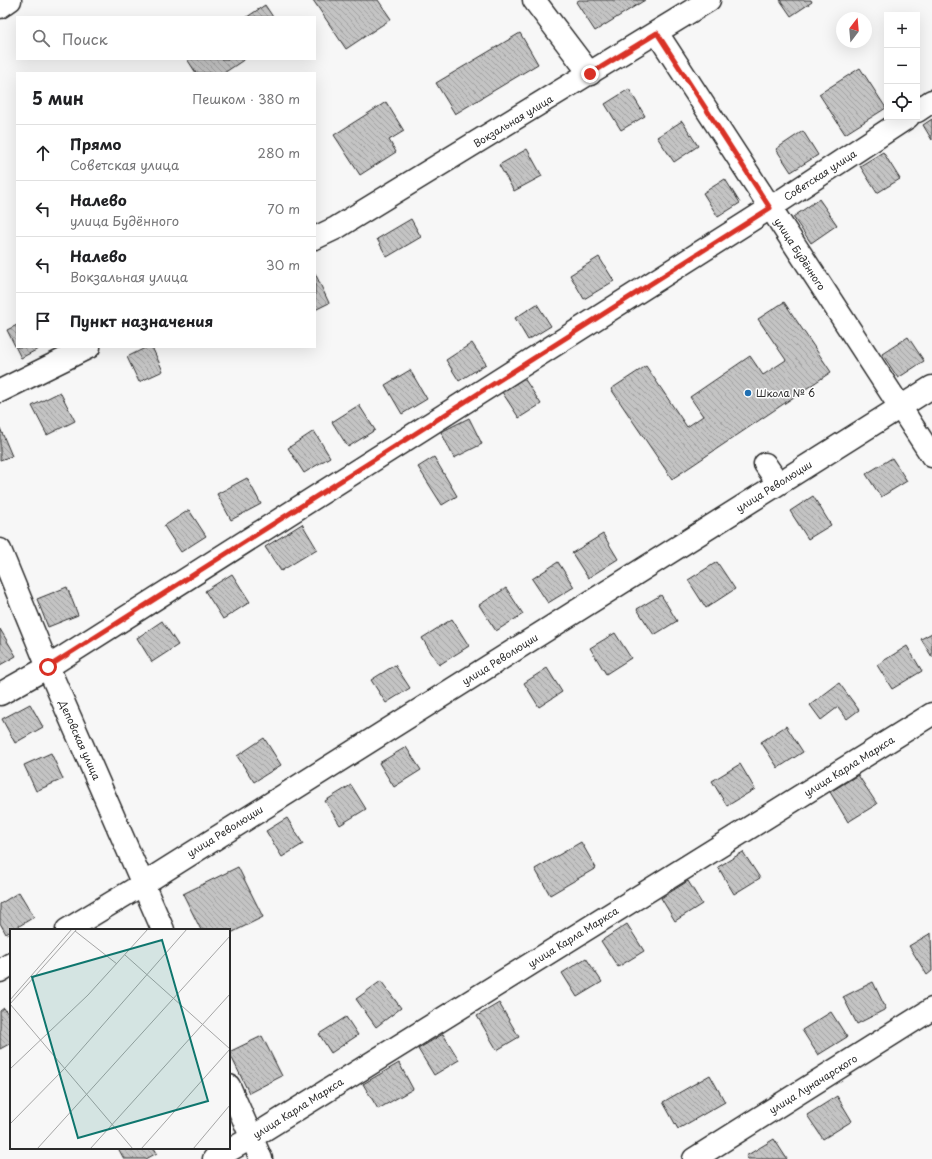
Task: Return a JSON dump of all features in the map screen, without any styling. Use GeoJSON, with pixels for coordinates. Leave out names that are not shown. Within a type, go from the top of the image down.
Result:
{"type":"FeatureCollection","features":[{"type":"Feature","properties":{"kind":"street"},"geometry":{"type":"LineString","coordinates":[[0,7],[10,0]]}},
{"type":"Feature","properties":{"kind":"street"},"geometry":{"type":"LineString","coordinates":[[534,0],[590,74]]}},
{"type":"Feature","properties":{"kind":"street","name":"Вокзальная улица"},"geometry":{"type":"LineString","coordinates":[[316,238],[336,228],[657,33],[708,0]]}},
{"type":"Feature","properties":{"kind":"street","name":"улица Будённого"},"geometry":{"type":"LineString","coordinates":[[657,33],[932,456]]}},
{"type":"Feature","properties":{"kind":"street"},"geometry":{"type":"LineString","coordinates":[[920,109],[932,101]]}},
{"type":"Feature","properties":{"kind":"street","name":"Советская улица"},"geometry":{"type":"LineString","coordinates":[[0,694],[48,667],[770,208],[903,120]]}},
{"type":"Feature","properties":{"kind":"street"},"geometry":{"type":"LineString","coordinates":[[0,391],[87,348]]}},
{"type":"Feature","properties":{"kind":"street","name":"улица Революции"},"geometry":{"type":"LineString","coordinates":[[69,929],[143,884],[932,387]]}},
{"type":"Feature","properties":{"kind":"street"},"geometry":{"type":"LineString","coordinates":[[765,464],[778,483]]}},
{"type":"Feature","properties":{"kind":"street","name":"Деповская улица"},"geometry":{"type":"LineString","coordinates":[[0,550],[48,667],[162,929]]}},
{"type":"Feature","properties":{"kind":"street","name":"улица Карла Маркса"},"geometry":{"type":"LineString","coordinates":[[214,1159],[251,1138],[932,714]]}},
{"type":"Feature","properties":{"kind":"street"},"geometry":{"type":"LineString","coordinates":[[0,971],[10,965]]}},
{"type":"Feature","properties":{"kind":"street","name":"улица Луначарского"},"geometry":{"type":"LineString","coordinates":[[694,1159],[932,1009]]}},
{"type":"Feature","properties":{"kind":"street"},"geometry":{"type":"LineString","coordinates":[[230,1088],[261,1159]]}},
{"type":"Feature","properties":{"kind":"building"},"geometry":{"type":"Polygon","coordinates":[[[313,0],[378,0],[391,19],[346,49],[313,0]]]}},
{"type":"Feature","properties":{"kind":"building"},"geometry":{"type":"Polygon","coordinates":[[[579,0],[645,0],[595,31],[576,2],[579,0]]]}},
{"type":"Feature","properties":{"kind":"building"},"geometry":{"type":"Polygon","coordinates":[[[780,0],[811,0],[812,2],[791,16],[780,0]]]}},
{"type":"Feature","properties":{"kind":"building"},"geometry":{"type":"Polygon","coordinates":[[[265,5],[272,16],[248,16],[265,5]]]}},
{"type":"Feature","properties":{"kind":"building"},"geometry":{"type":"Polygon","coordinates":[[[520,33],[538,64],[455,114],[436,83],[520,33]]]}},
{"type":"Feature","properties":{"kind":"building"},"geometry":{"type":"Polygon","coordinates":[[[188,60],[244,60],[226,72],[195,72],[188,60]]]}},
{"type":"Feature","properties":{"kind":"building"},"geometry":{"type":"Polygon","coordinates":[[[860,68],[884,105],[884,109],[845,134],[819,94],[860,68]]]}},
{"type":"Feature","properties":{"kind":"building"},"geometry":{"type":"Polygon","coordinates":[[[629,89],[645,116],[621,130],[605,104],[629,89]]]}},
{"type":"Feature","properties":{"kind":"building"},"geometry":{"type":"Polygon","coordinates":[[[386,102],[404,131],[389,140],[396,152],[360,175],[334,135],[386,102]]]}},
{"type":"Feature","properties":{"kind":"building"},"geometry":{"type":"Polygon","coordinates":[[[932,119],[932,140],[923,125],[932,119]]]}},
{"type":"Feature","properties":{"kind":"building"},"geometry":{"type":"Polygon","coordinates":[[[682,121],[698,146],[674,162],[657,137],[682,121]]]}},
{"type":"Feature","properties":{"kind":"building"},"geometry":{"type":"Polygon","coordinates":[[[803,131],[818,155],[791,172],[776,149],[803,131]]]}},
{"type":"Feature","properties":{"kind":"building"},"geometry":{"type":"Polygon","coordinates":[[[527,149],[542,176],[514,191],[499,165],[527,149]]]}},
{"type":"Feature","properties":{"kind":"building"},"geometry":{"type":"Polygon","coordinates":[[[883,152],[900,179],[877,193],[860,166],[883,152]]]}},
{"type":"Feature","properties":{"kind":"building"},"geometry":{"type":"Polygon","coordinates":[[[725,179],[740,203],[718,217],[703,193],[725,179]]]}},
{"type":"Feature","properties":{"kind":"building"},"geometry":{"type":"Polygon","coordinates":[[[819,199],[837,225],[811,243],[793,217],[819,199]]]}},
{"type":"Feature","properties":{"kind":"building"},"geometry":{"type":"Polygon","coordinates":[[[411,219],[421,237],[387,257],[377,239],[411,219]]]}},
{"type":"Feature","properties":{"kind":"building"},"geometry":{"type":"Polygon","coordinates":[[[599,257],[614,281],[584,299],[570,275],[599,257]]]}},
{"type":"Feature","properties":{"kind":"building"},"geometry":{"type":"Polygon","coordinates":[[[316,275],[329,303],[316,310],[316,275]]]}},
{"type":"Feature","properties":{"kind":"building","name":"Школа № 6"},"geometry":{"type":"Polygon","coordinates":[[[784,302],[831,372],[672,479],[611,389],[646,366],[687,427],[703,416],[690,397],[750,356],[763,375],[786,360],[758,319],[784,302]]]}},
{"type":"Feature","properties":{"kind":"building"},"geometry":{"type":"Polygon","coordinates":[[[537,304],[551,326],[528,340],[515,318],[537,304]]]}},
{"type":"Feature","properties":{"kind":"building"},"geometry":{"type":"Polygon","coordinates":[[[16,326],[16,348],[7,330],[16,326]]]}},
{"type":"Feature","properties":{"kind":"building"},"geometry":{"type":"Polygon","coordinates":[[[908,337],[924,361],[898,378],[882,354],[908,337]]]}},
{"type":"Feature","properties":{"kind":"building"},"geometry":{"type":"Polygon","coordinates":[[[472,343],[486,364],[459,381],[446,360],[472,343]]]}},
{"type":"Feature","properties":{"kind":"building"},"geometry":{"type":"Polygon","coordinates":[[[16,348],[40,348],[21,358],[16,348]]]}},
{"type":"Feature","properties":{"kind":"building"},"geometry":{"type":"Polygon","coordinates":[[[145,348],[152,348],[163,371],[139,382],[127,357],[145,348]]]}},
{"type":"Feature","properties":{"kind":"building"},"geometry":{"type":"Polygon","coordinates":[[[410,370],[427,399],[402,414],[385,385],[410,370]]]}},
{"type":"Feature","properties":{"kind":"building"},"geometry":{"type":"Polygon","coordinates":[[[524,378],[541,404],[519,418],[502,392],[524,378]]]}},
{"type":"Feature","properties":{"kind":"building"},"geometry":{"type":"Polygon","coordinates":[[[60,392],[75,421],[47,435],[32,406],[60,392]]]}},
{"type":"Feature","properties":{"kind":"building"},"geometry":{"type":"Polygon","coordinates":[[[359,405],[375,430],[348,447],[332,422],[359,405]]]}},
{"type":"Feature","properties":{"kind":"building"},"geometry":{"type":"Polygon","coordinates":[[[469,418],[482,444],[454,458],[441,432],[469,418]]]}},
{"type":"Feature","properties":{"kind":"building"},"geometry":{"type":"Polygon","coordinates":[[[0,428],[12,456],[0,460],[0,428]]]}},
{"type":"Feature","properties":{"kind":"building"},"geometry":{"type":"Polygon","coordinates":[[[314,431],[330,457],[304,473],[288,448],[314,431]]]}},
{"type":"Feature","properties":{"kind":"building"},"geometry":{"type":"Polygon","coordinates":[[[434,457],[457,496],[442,505],[418,467],[434,457]]]}},
{"type":"Feature","properties":{"kind":"building"},"geometry":{"type":"Polygon","coordinates":[[[892,458],[907,481],[881,497],[866,474],[892,458]]]}},
{"type":"Feature","properties":{"kind":"building"},"geometry":{"type":"Polygon","coordinates":[[[247,478],[261,504],[231,520],[217,494],[247,478]]]}},
{"type":"Feature","properties":{"kind":"building"},"geometry":{"type":"Polygon","coordinates":[[[813,496],[831,525],[808,539],[790,511],[813,496]]]}},
{"type":"Feature","properties":{"kind":"building"},"geometry":{"type":"Polygon","coordinates":[[[189,510],[206,536],[181,552],[164,526],[189,510]]]}},
{"type":"Feature","properties":{"kind":"building"},"geometry":{"type":"Polygon","coordinates":[[[302,524],[317,549],[281,571],[265,547],[302,524]]]}},
{"type":"Feature","properties":{"kind":"building"},"geometry":{"type":"Polygon","coordinates":[[[603,534],[618,559],[588,578],[572,553],[603,534]]]}},
{"type":"Feature","properties":{"kind":"building"},"geometry":{"type":"Polygon","coordinates":[[[558,562],[574,587],[548,603],[532,579],[558,562]]]}},
{"type":"Feature","properties":{"kind":"building"},"geometry":{"type":"Polygon","coordinates":[[[717,562],[735,589],[706,608],[688,580],[717,562]]]}},
{"type":"Feature","properties":{"kind":"building"},"geometry":{"type":"Polygon","coordinates":[[[232,574],[250,602],[223,619],[205,591],[232,574]]]}},
{"type":"Feature","properties":{"kind":"building"},"geometry":{"type":"Polygon","coordinates":[[[67,587],[78,615],[48,627],[37,599],[67,587]]]}},
{"type":"Feature","properties":{"kind":"building"},"geometry":{"type":"Polygon","coordinates":[[[506,588],[523,614],[496,631],[479,605],[506,588]]]}},
{"type":"Feature","properties":{"kind":"building"},"geometry":{"type":"Polygon","coordinates":[[[661,595],[677,621],[654,635],[637,609],[661,595]]]}},
{"type":"Feature","properties":{"kind":"building"},"geometry":{"type":"Polygon","coordinates":[[[452,619],[469,646],[439,665],[422,638],[452,619]]]}},
{"type":"Feature","properties":{"kind":"building"},"geometry":{"type":"Polygon","coordinates":[[[162,621],[178,645],[152,662],[137,638],[162,621]]]}},
{"type":"Feature","properties":{"kind":"building"},"geometry":{"type":"Polygon","coordinates":[[[0,629],[16,656],[0,665],[0,629]]]}},
{"type":"Feature","properties":{"kind":"building"},"geometry":{"type":"Polygon","coordinates":[[[615,633],[631,658],[606,674],[590,648],[615,633]]]}},
{"type":"Feature","properties":{"kind":"building"},"geometry":{"type":"Polygon","coordinates":[[[932,633],[932,657],[921,639],[932,633]]]}},
{"type":"Feature","properties":{"kind":"building"},"geometry":{"type":"Polygon","coordinates":[[[907,646],[922,671],[892,689],[877,665],[907,646]]]}},
{"type":"Feature","properties":{"kind":"building"},"geometry":{"type":"Polygon","coordinates":[[[395,665],[410,688],[386,703],[371,680],[395,665]]]}},
{"type":"Feature","properties":{"kind":"building"},"geometry":{"type":"Polygon","coordinates":[[[547,668],[562,692],[539,707],[524,683],[547,668]]]}},
{"type":"Feature","properties":{"kind":"building"},"geometry":{"type":"Polygon","coordinates":[[[839,683],[859,710],[847,719],[838,707],[821,720],[810,705],[839,683]]]}},
{"type":"Feature","properties":{"kind":"building"},"geometry":{"type":"Polygon","coordinates":[[[30,704],[43,727],[15,743],[2,719],[30,704]]]}},
{"type":"Feature","properties":{"kind":"building"},"geometry":{"type":"Polygon","coordinates":[[[786,726],[803,752],[778,768],[761,742],[786,726]]]}},
{"type":"Feature","properties":{"kind":"building"},"geometry":{"type":"Polygon","coordinates":[[[264,738],[281,765],[254,782],[237,756],[264,738]]]}},
{"type":"Feature","properties":{"kind":"building"},"geometry":{"type":"Polygon","coordinates":[[[406,747],[421,770],[394,787],[379,763],[406,747]]]}},
{"type":"Feature","properties":{"kind":"building"},"geometry":{"type":"Polygon","coordinates":[[[51,753],[63,779],[36,791],[24,765],[51,753]]]}},
{"type":"Feature","properties":{"kind":"building"},"geometry":{"type":"Polygon","coordinates":[[[740,764],[755,789],[727,806],[712,781],[740,764]]]}},
{"type":"Feature","properties":{"kind":"building"},"geometry":{"type":"Polygon","coordinates":[[[858,775],[877,804],[848,822],[830,792],[858,775]]]}},
{"type":"Feature","properties":{"kind":"building"},"geometry":{"type":"Polygon","coordinates":[[[351,785],[366,809],[340,825],[325,801],[351,785]]]}},
{"type":"Feature","properties":{"kind":"building"},"geometry":{"type":"Polygon","coordinates":[[[287,818],[303,844],[282,857],[266,831],[287,818]]]}},
{"type":"Feature","properties":{"kind":"building"},"geometry":{"type":"Polygon","coordinates":[[[581,842],[596,868],[550,895],[535,869],[581,842]]]}},
{"type":"Feature","properties":{"kind":"building"},"geometry":{"type":"Polygon","coordinates":[[[743,852],[760,878],[734,894],[718,867],[743,852]]]}},
{"type":"Feature","properties":{"kind":"building"},"geometry":{"type":"Polygon","coordinates":[[[238,867],[263,917],[230,934],[230,929],[200,929],[183,894],[238,867]]]}},
{"type":"Feature","properties":{"kind":"building"},"geometry":{"type":"Polygon","coordinates":[[[688,881],[702,904],[675,921],[661,898],[688,881]]]}},
{"type":"Feature","properties":{"kind":"building"},"geometry":{"type":"Polygon","coordinates":[[[19,892],[34,917],[14,929],[10,929],[10,932],[6,934],[0,923],[0,904],[19,892]]]}},
{"type":"Feature","properties":{"kind":"building"},"geometry":{"type":"Polygon","coordinates":[[[627,924],[644,951],[618,967],[601,941],[627,924]]]}},
{"type":"Feature","properties":{"kind":"building"},"geometry":{"type":"Polygon","coordinates":[[[931,933],[932,971],[927,975],[909,946],[931,933]]]}},
{"type":"Feature","properties":{"kind":"building"},"geometry":{"type":"Polygon","coordinates":[[[586,958],[602,982],[577,997],[562,973],[586,958]]]}},
{"type":"Feature","properties":{"kind":"building"},"geometry":{"type":"Polygon","coordinates":[[[381,981],[401,1008],[376,1027],[356,999],[381,981]]]}},
{"type":"Feature","properties":{"kind":"building"},"geometry":{"type":"Polygon","coordinates":[[[873,982],[886,1009],[857,1024],[843,997],[873,982]]]}},
{"type":"Feature","properties":{"kind":"building"},"geometry":{"type":"Polygon","coordinates":[[[499,1003],[519,1037],[497,1050],[477,1016],[499,1003]]]}},
{"type":"Feature","properties":{"kind":"building"},"geometry":{"type":"Polygon","coordinates":[[[4,1008],[10,1017],[10,1044],[0,1049],[0,1011],[4,1008]]]}},
{"type":"Feature","properties":{"kind":"building"},"geometry":{"type":"Polygon","coordinates":[[[831,1012],[847,1037],[818,1055],[802,1030],[831,1012]]]}},
{"type":"Feature","properties":{"kind":"building"},"geometry":{"type":"Polygon","coordinates":[[[346,1017],[358,1035],[331,1053],[319,1034],[346,1017]]]}},
{"type":"Feature","properties":{"kind":"building"},"geometry":{"type":"Polygon","coordinates":[[[443,1034],[459,1060],[434,1075],[418,1049],[443,1034]]]}},
{"type":"Feature","properties":{"kind":"building"},"geometry":{"type":"Polygon","coordinates":[[[262,1036],[282,1076],[249,1093],[230,1052],[262,1036]]]}},
{"type":"Feature","properties":{"kind":"building"},"geometry":{"type":"Polygon","coordinates":[[[399,1063],[413,1089],[378,1109],[363,1084],[399,1063]]]}},
{"type":"Feature","properties":{"kind":"building"},"geometry":{"type":"Polygon","coordinates":[[[710,1075],[725,1102],[678,1129],[663,1102],[710,1075]]]}},
{"type":"Feature","properties":{"kind":"building"},"geometry":{"type":"Polygon","coordinates":[[[837,1096],[852,1121],[823,1139],[807,1115],[837,1096]]]}},
{"type":"Feature","properties":{"kind":"building"},"geometry":{"type":"Polygon","coordinates":[[[774,1139],[787,1159],[748,1159],[746,1156],[774,1139]]]}},
{"type":"Feature","properties":{"kind":"building"},"geometry":{"type":"Polygon","coordinates":[[[119,1149],[155,1149],[157,1153],[146,1159],[124,1159],[119,1149]]]}},
{"type":"Feature","properties":{"kind":"place","name":"Школа № 6"},"geometry":{"type":"Point","coordinates":[748,393]}},
{"type":"Feature","properties":{"kind":"route"},"geometry":{"type":"LineString","coordinates":[[48,667],[770,208],[657,33],[590,74]]}}]}
